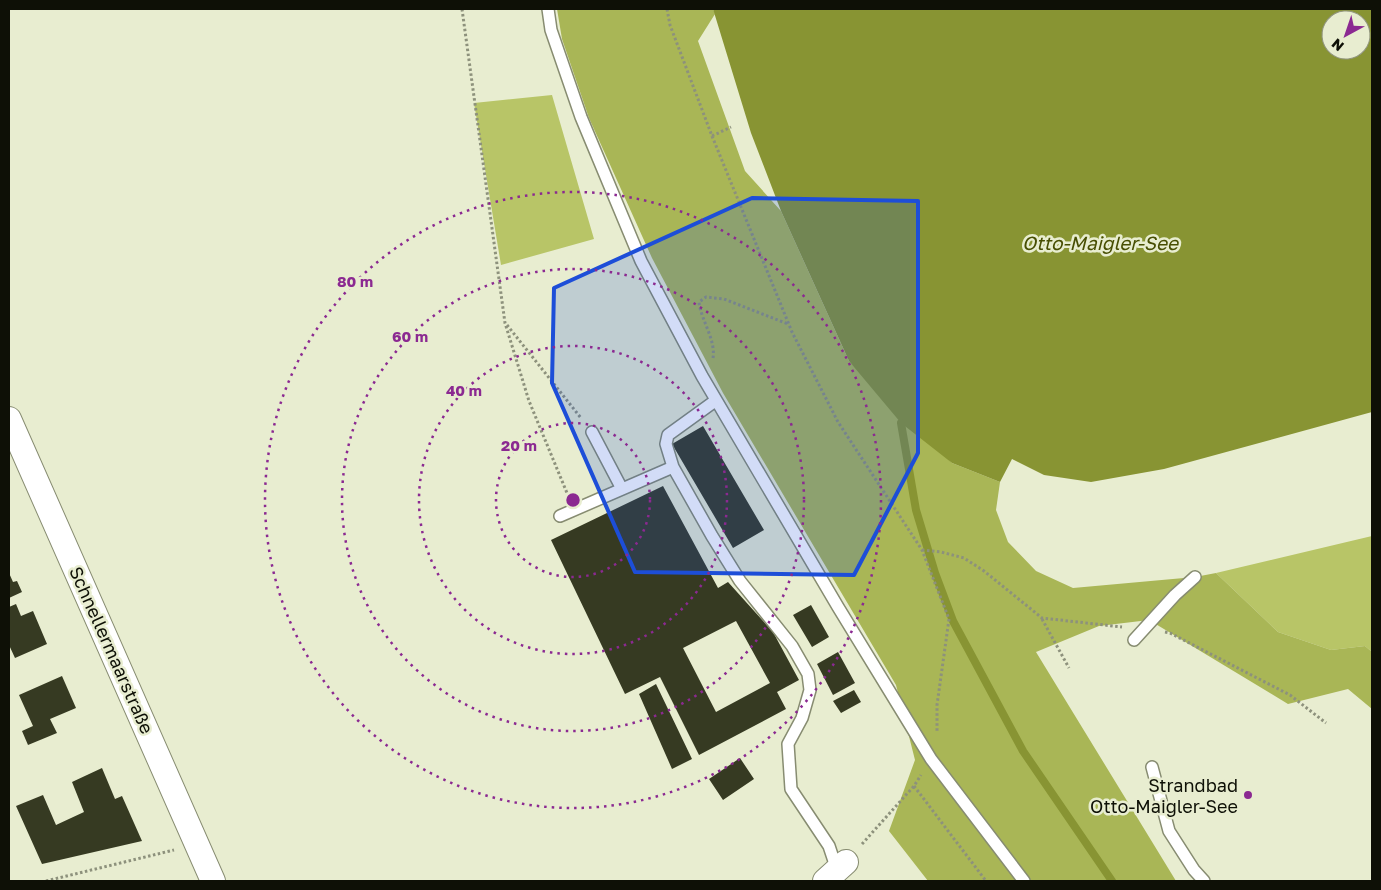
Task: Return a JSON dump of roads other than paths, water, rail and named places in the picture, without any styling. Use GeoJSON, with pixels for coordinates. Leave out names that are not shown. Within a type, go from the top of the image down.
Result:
{"type":"FeatureCollection","features":[{"type":"Feature","properties":{"kind":"street","name":"Schnellermaarstraße"},"geometry":{"type":"LineString","coordinates":[[9,420],[213,881]]}},
{"type":"Feature","properties":{"kind":"lane"},"geometry":{"type":"LineString","coordinates":[[548,9],[551,30],[581,117],[641,261],[702,376],[931,760],[1024,881]]}},
{"type":"Feature","properties":{"kind":"lane"},"geometry":{"type":"LineString","coordinates":[[716,401],[668,435],[666,444],[673,467],[712,536],[740,581],[792,646],[808,674],[810,690],[802,718],[788,744],[791,789],[829,846],[836,871]]}},
{"type":"Feature","properties":{"kind":"lane"},"geometry":{"type":"LineString","coordinates":[[592,432],[622,489]]}},
{"type":"Feature","properties":{"kind":"lane"},"geometry":{"type":"LineString","coordinates":[[560,516],[673,467]]}},
{"type":"Feature","properties":{"kind":"lane"},"geometry":{"type":"LineString","coordinates":[[1134,640],[1195,577]]}},
{"type":"Feature","properties":{"kind":"lane"},"geometry":{"type":"LineString","coordinates":[[1152,767],[1168,831],[1194,870],[1204,881]]}},
{"type":"Feature","properties":{"kind":"water","name":"Otto-Maigler-See"},"geometry":{"type":"Polygon","coordinates":[[[713,9],[1372,9],[1372,412],[1164,469],[1091,482],[1044,475],[1012,459],[1000,482],[952,463],[901,423],[849,361],[781,211],[751,133],[713,9]]]}},
{"type":"Feature","properties":{"kind":"waterway"},"geometry":{"type":"LineString","coordinates":[[901,423],[916,510],[935,573],[953,621],[1023,751],[1112,881]]}},
{"type":"Feature","properties":{"kind":"place","name":"Strandbad Otto-Maigler-See"},"geometry":{"type":"Point","coordinates":[1248,795]}}]}
